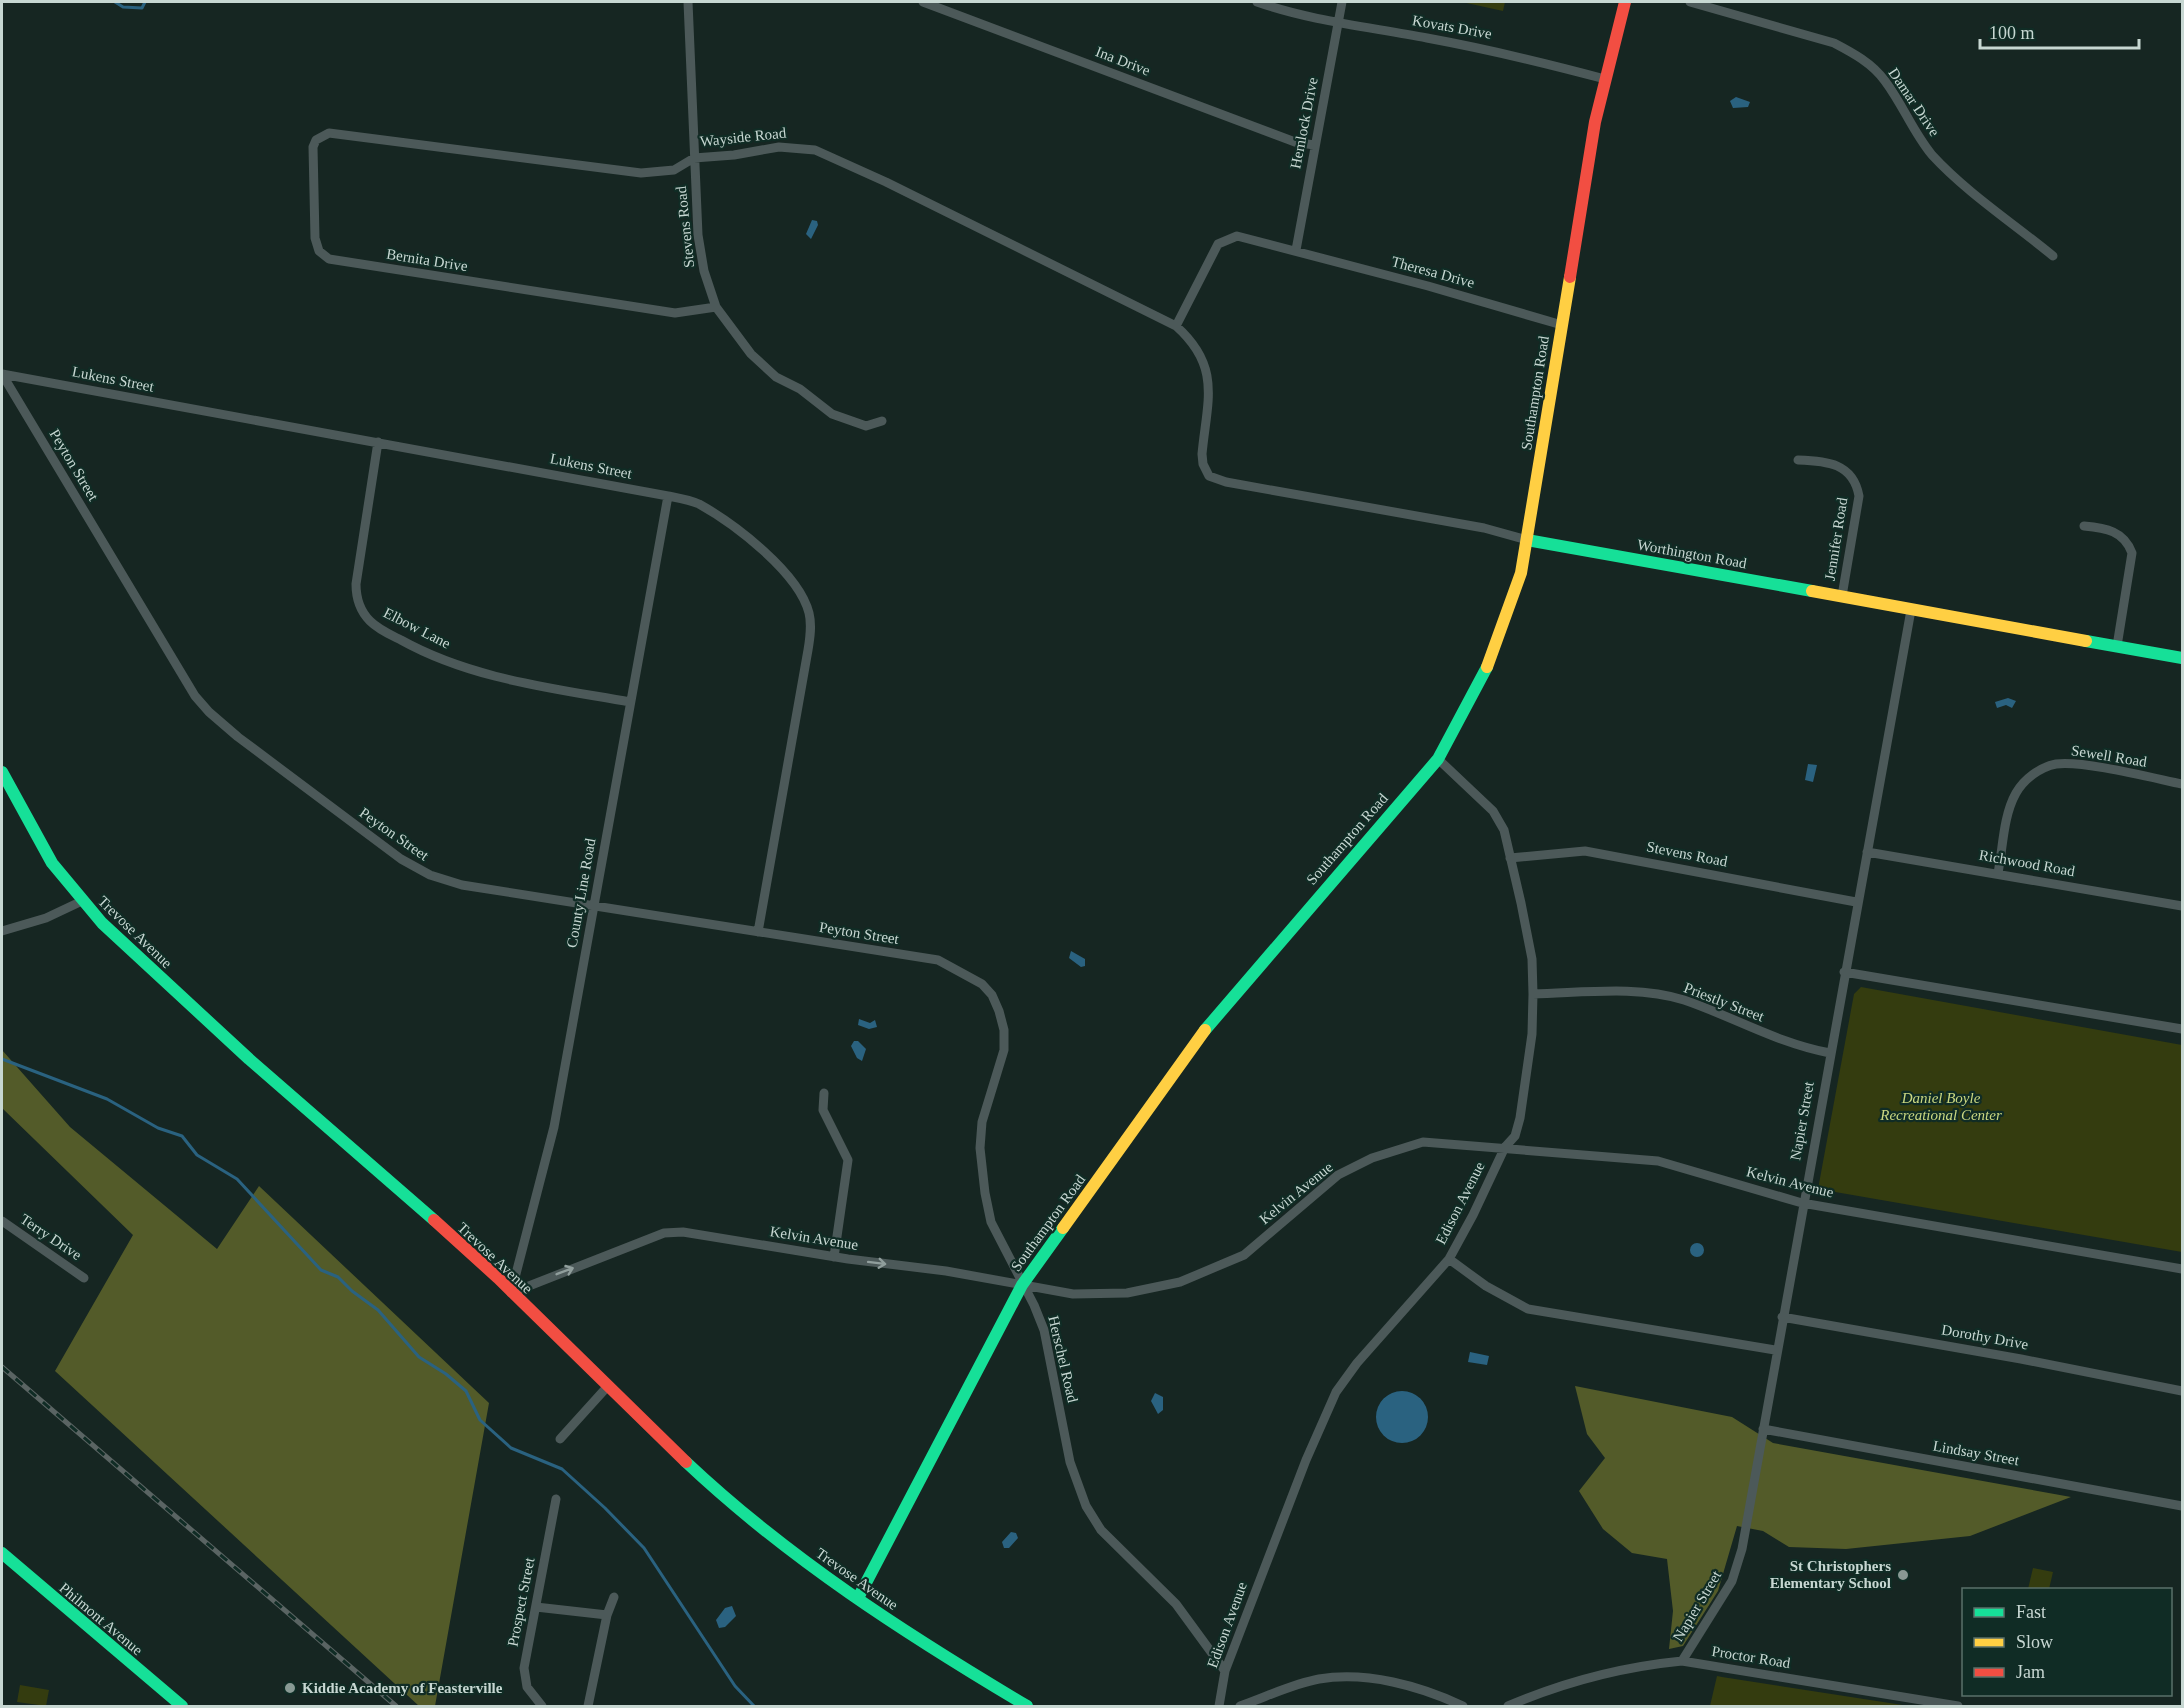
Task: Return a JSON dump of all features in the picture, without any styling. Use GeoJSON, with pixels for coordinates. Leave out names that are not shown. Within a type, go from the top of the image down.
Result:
{"type":"FeatureCollection","features":[{"type":"Feature","properties":{"kind":"street","name":"Stevens Road"},"geometry":{"type":"LineString","coordinates":[[688,2],[699,245],[716,307],[737,338],[776,376],[845,420],[866,426],[882,421]]}},
{"type":"Feature","properties":{"kind":"street","name":"Ina Drive"},"geometry":{"type":"LineString","coordinates":[[923,2],[1294,142],[1314,146]]}},
{"type":"Feature","properties":{"kind":"street","name":"Kovats Drive"},"geometry":{"type":"LineString","coordinates":[[1257,2],[1338,22],[1503,52],[1605,79]]}},
{"type":"Feature","properties":{"kind":"street","name":"Hemlock Drive"},"geometry":{"type":"LineString","coordinates":[[1296,250],[1342,2]]}},
{"type":"Feature","properties":{"kind":"street","name":"Southampton Road"},"geometry":{"type":"LineString","coordinates":[[858,1598],[1022,1285],[1209,1025],[1438,759],[1492,659],[1521,573],[1605,79],[1625,2]]}},
{"type":"Feature","properties":{"kind":"street","name":"Damar Drive"},"geometry":{"type":"LineString","coordinates":[[1690,2],[1834,43],[1854,54],[1885,80],[1911,126],[1932,155],[2053,256]]}},
{"type":"Feature","properties":{"kind":"street","name":"Bernita Drive"},"geometry":{"type":"LineString","coordinates":[[386,140],[329,133],[316,140],[313,147],[315,238],[319,251],[329,259],[675,314],[716,307]]}},
{"type":"Feature","properties":{"kind":"street","name":"Wayside Road"},"geometry":{"type":"LineString","coordinates":[[386,140],[640,173],[674,170],[694,158],[734,155],[779,147],[815,150],[1176,326]]}},
{"type":"Feature","properties":{"kind":"street"},"geometry":{"type":"LineString","coordinates":[[1176,326],[1222,240],[1237,236],[1296,250]]}},
{"type":"Feature","properties":{"kind":"street","name":"Theresa Drive"},"geometry":{"type":"LineString","coordinates":[[1296,250],[1562,325]]}},
{"type":"Feature","properties":{"kind":"street","name":"Worthington Road"},"geometry":{"type":"LineString","coordinates":[[1176,326],[1196,348],[1209,376],[1211,391],[1202,454],[1209,476],[1226,482],[1484,528],[1527,540],[2182,658]]}},
{"type":"Feature","properties":{"kind":"street","name":"Lukens Street"},"geometry":{"type":"LineString","coordinates":[[2,374],[698,503],[782,567],[797,584],[810,614],[808,650],[758,932]]}},
{"type":"Feature","properties":{"kind":"street","name":"Peyton Street"},"geometry":{"type":"LineString","coordinates":[[2,374],[185,680],[217,719],[400,860],[420,871],[462,885],[938,960],[982,984],[992,995],[1000,1015]]}},
{"type":"Feature","properties":{"kind":"street","name":"Elbow Lane"},"geometry":{"type":"LineString","coordinates":[[378,442],[356,584],[359,604],[371,622],[409,645],[462,667],[510,680],[630,702]]}},
{"type":"Feature","properties":{"kind":"street","name":"Jennifer Road"},"geometry":{"type":"LineString","coordinates":[[1798,460],[1833,463],[1844,467],[1857,484],[1859,496],[1842,596]]}},
{"type":"Feature","properties":{"kind":"street","name":"County Line Road"},"geometry":{"type":"LineString","coordinates":[[511,1293],[554,1127],[668,496]]}},
{"type":"Feature","properties":{"kind":"street"},"geometry":{"type":"LineString","coordinates":[[2084,526],[2118,533],[2128,543],[2132,553],[2117,646]]}},
{"type":"Feature","properties":{"kind":"street","name":"Napier Street"},"geometry":{"type":"LineString","coordinates":[[1682,1661],[1732,1581],[1742,1549],[1775,1350],[1911,610]]}},
{"type":"Feature","properties":{"kind":"street","name":"Edison Avenue"},"geometry":{"type":"LineString","coordinates":[[1218,1707],[1225,1671],[1306,1460],[1336,1392],[1357,1363],[1449,1259],[1505,1147],[1515,1136],[1520,1118],[1532,1034],[1532,959],[1504,830],[1493,811],[1438,759]]}},
{"type":"Feature","properties":{"kind":"street","name":"Sewell Road"},"geometry":{"type":"LineString","coordinates":[[1998,873],[2008,814],[2014,797],[2025,782],[2045,768],[2057,764],[2080,766],[2182,784]]}},
{"type":"Feature","properties":{"kind":"street","name":"Trevose Avenue"},"geometry":{"type":"LineString","coordinates":[[2,771],[42,848],[82,901],[201,1016],[464,1247],[607,1387],[739,1509],[901,1629],[1025,1706]]}},
{"type":"Feature","properties":{"kind":"street","name":"Stevens Road"},"geometry":{"type":"LineString","coordinates":[[1510,858],[1585,851],[1856,902]]}},
{"type":"Feature","properties":{"kind":"street","name":"Richwood Road"},"geometry":{"type":"LineString","coordinates":[[1867,852],[2182,906]]}},
{"type":"Feature","properties":{"kind":"street"},"geometry":{"type":"LineString","coordinates":[[2,931],[46,918],[82,901]]}},
{"type":"Feature","properties":{"kind":"street"},"geometry":{"type":"LineString","coordinates":[[1844,972],[2182,1029]]}},
{"type":"Feature","properties":{"kind":"street","name":"Priestly Street"},"geometry":{"type":"LineString","coordinates":[[1533,994],[1645,993],[1673,998],[1798,1047],[1830,1053]]}},
{"type":"Feature","properties":{"kind":"street","name":"Herschel Road"},"geometry":{"type":"LineString","coordinates":[[1000,1015],[1004,1050],[982,1122],[981,1171],[991,1222],[1044,1330],[1070,1462],[1086,1506],[1107,1538],[1176,1604],[1225,1671]]}},
{"type":"Feature","properties":{"kind":"street"},"geometry":{"type":"LineString","coordinates":[[824,1093],[823,1110],[848,1160],[834,1257]]}},
{"type":"Feature","properties":{"kind":"street","name":"Kelvin Avenue"},"geometry":{"type":"LineString","coordinates":[[511,1293],[664,1233],[694,1234],[834,1257],[946,1271],[1073,1294],[1127,1293],[1180,1282],[1244,1255],[1338,1175],[1372,1158],[1424,1142],[1658,1161],[1802,1203],[2182,1269]]}},
{"type":"Feature","properties":{"kind":"street","name":"Terry Drive"},"geometry":{"type":"LineString","coordinates":[[2,1221],[84,1278]]}},
{"type":"Feature","properties":{"kind":"street"},"geometry":{"type":"LineString","coordinates":[[1449,1259],[1486,1286],[1528,1309],[1775,1350]]}},
{"type":"Feature","properties":{"kind":"street","name":"Dorothy Drive"},"geometry":{"type":"LineString","coordinates":[[1782,1317],[2021,1359],[2182,1391]]}},
{"type":"Feature","properties":{"kind":"street"},"geometry":{"type":"LineString","coordinates":[[560,1439],[607,1387]]}},
{"type":"Feature","properties":{"kind":"street","name":"Lindsay Street"},"geometry":{"type":"LineString","coordinates":[[1763,1430],[2182,1506]]}},
{"type":"Feature","properties":{"kind":"street","name":"Prospect Street"},"geometry":{"type":"LineString","coordinates":[[542,1707],[527,1687],[524,1668],[556,1499]]}},
{"type":"Feature","properties":{"kind":"street","name":"Philmont Avenue"},"geometry":{"type":"LineString","coordinates":[[2,1553],[182,1707]]}},
{"type":"Feature","properties":{"kind":"street"},"geometry":{"type":"LineString","coordinates":[[588,1707],[607,1615],[614,1597]]}},
{"type":"Feature","properties":{"kind":"street"},"geometry":{"type":"LineString","coordinates":[[536,1607],[607,1615]]}},
{"type":"Feature","properties":{"kind":"street","name":"Proctor Road"},"geometry":{"type":"LineString","coordinates":[[1508,1707],[1579,1679],[1637,1665],[1682,1661],[1958,1707]]}},
{"type":"Feature","properties":{"kind":"street"},"geometry":{"type":"LineString","coordinates":[[1240,1707],[1319,1679],[1354,1677],[1399,1684],[1442,1697],[1463,1707]]}},
{"type":"Feature","properties":{"kind":"green space"},"geometry":{"type":"Polygon","coordinates":[[[1462,2],[1505,2],[1503,11],[1462,2]]]}},
{"type":"Feature","properties":{"kind":"green space","name":"Daniel Boyle Recreational Center"},"geometry":{"type":"Polygon","coordinates":[[[1861,987],[2182,1045],[2182,1252],[1818,1189],[1854,994],[1861,987]]]}},
{"type":"Feature","properties":{"kind":"green space"},"geometry":{"type":"Polygon","coordinates":[[[2,1050],[70,1127],[217,1249],[259,1186],[489,1403],[435,1706],[419,1706],[55,1371],[133,1235],[2,1108],[2,1050]]]}},
{"type":"Feature","properties":{"kind":"green space"},"geometry":{"type":"Polygon","coordinates":[[[1575,1386],[1732,1417],[1773,1443],[2071,1497],[1970,1536],[1846,1549],[1789,1547],[1763,1531],[1737,1526],[1718,1591],[1683,1646],[1669,1649],[1673,1611],[1667,1559],[1632,1553],[1603,1529],[1579,1491],[1605,1458],[1587,1434],[1575,1386]]]}},
{"type":"Feature","properties":{"kind":"green space"},"geometry":{"type":"Polygon","coordinates":[[[2033,1568],[2053,1572],[2049,1588],[2028,1588],[2033,1568]]]}},
{"type":"Feature","properties":{"kind":"green space"},"geometry":{"type":"Polygon","coordinates":[[[1717,1676],[1722,1677],[1909,1706],[1710,1706],[1717,1676]]]}},
{"type":"Feature","properties":{"kind":"green space"},"geometry":{"type":"Polygon","coordinates":[[[20,1685],[49,1690],[46,1706],[17,1702],[20,1685]]]}},
{"type":"Feature","properties":{"kind":"water"},"geometry":{"type":"Polygon","coordinates":[[[1736,97],[1750,102],[1748,107],[1733,108],[1730,101],[1736,97]]]}},
{"type":"Feature","properties":{"kind":"water"},"geometry":{"type":"Polygon","coordinates":[[[812,220],[817,221],[818,225],[811,239],[806,234],[812,220]]]}},
{"type":"Feature","properties":{"kind":"water"},"geometry":{"type":"Polygon","coordinates":[[[2008,698],[2016,701],[2012,708],[2006,705],[1997,708],[1995,702],[2008,698]]]}},
{"type":"Feature","properties":{"kind":"water"},"geometry":{"type":"Polygon","coordinates":[[[1808,764],[1817,765],[1813,782],[1805,780],[1808,764]]]}},
{"type":"Feature","properties":{"kind":"water"},"geometry":{"type":"Polygon","coordinates":[[[1071,951],[1085,959],[1085,966],[1081,967],[1069,958],[1071,951]]]}},
{"type":"Feature","properties":{"kind":"water"},"geometry":{"type":"Polygon","coordinates":[[[859,1019],[870,1023],[875,1020],[877,1027],[869,1029],[858,1025],[859,1019]]]}},
{"type":"Feature","properties":{"kind":"water"},"geometry":{"type":"Polygon","coordinates":[[[854,1041],[858,1041],[866,1049],[862,1061],[857,1058],[851,1046],[854,1041]]]}},
{"type":"Feature","properties":{"kind":"water"},"geometry":{"type":"Polygon","coordinates":[[[1697,1243],[1702,1245],[1704,1250],[1702,1255],[1697,1257],[1692,1255],[1690,1250],[1692,1245],[1697,1243]]]}},
{"type":"Feature","properties":{"kind":"water"},"geometry":{"type":"Polygon","coordinates":[[[1470,1352],[1489,1356],[1487,1365],[1468,1362],[1470,1352]]]}},
{"type":"Feature","properties":{"kind":"water"},"geometry":{"type":"Polygon","coordinates":[[[1397,1391],[1407,1391],[1421,1398],[1428,1417],[1421,1436],[1407,1443],[1397,1443],[1387,1439],[1380,1432],[1376,1422],[1376,1412],[1380,1402],[1387,1395],[1397,1391]]]}},
{"type":"Feature","properties":{"kind":"water"},"geometry":{"type":"Polygon","coordinates":[[[1155,1393],[1163,1397],[1163,1410],[1158,1414],[1151,1401],[1155,1393]]]}},
{"type":"Feature","properties":{"kind":"water"},"geometry":{"type":"Polygon","coordinates":[[[1011,1532],[1016,1533],[1018,1538],[1009,1548],[1004,1548],[1002,1542],[1011,1532]]]}},
{"type":"Feature","properties":{"kind":"water"},"geometry":{"type":"Polygon","coordinates":[[[732,1606],[736,1616],[725,1627],[719,1628],[716,1620],[725,1608],[732,1606]]]}},
{"type":"Feature","properties":{"kind":"waterway"},"geometry":{"type":"LineString","coordinates":[[115,2],[123,7],[142,8],[145,2]]}},
{"type":"Feature","properties":{"kind":"waterway"},"geometry":{"type":"LineString","coordinates":[[2,1059],[107,1099],[158,1128],[182,1136],[197,1155],[237,1179],[321,1270],[338,1277],[352,1291],[378,1310],[419,1357],[446,1374],[466,1391],[480,1420],[511,1448],[562,1469],[605,1508],[644,1548],[735,1686],[754,1706]]}},
{"type":"Feature","properties":{"kind":"railway"},"geometry":{"type":"LineString","coordinates":[[2,1367],[396,1706]]}},
{"type":"Feature","properties":{"kind":"traffic: fast"},"geometry":{"type":"LineString","coordinates":[[1527,540],[1812,591]]}},
{"type":"Feature","properties":{"kind":"traffic: fast"},"geometry":{"type":"LineString","coordinates":[[2086,641],[2182,658]]}},
{"type":"Feature","properties":{"kind":"traffic: fast"},"geometry":{"type":"LineString","coordinates":[[1205,1030],[1438,759],[1487,667]]}},
{"type":"Feature","properties":{"kind":"traffic: fast"},"geometry":{"type":"LineString","coordinates":[[2,772],[52,863],[102,923],[249,1059],[434,1220]]}},
{"type":"Feature","properties":{"kind":"traffic: fast"},"geometry":{"type":"LineString","coordinates":[[858,1598],[1022,1285],[1063,1228]]}},
{"type":"Feature","properties":{"kind":"traffic: fast"},"geometry":{"type":"LineString","coordinates":[[686,1462],[725,1497],[807,1563],[893,1623],[1027,1706]]}},
{"type":"Feature","properties":{"kind":"traffic: fast"},"geometry":{"type":"LineString","coordinates":[[2,1553],[182,1706]]}},
{"type":"Feature","properties":{"kind":"traffic: slow"},"geometry":{"type":"LineString","coordinates":[[1487,667],[1521,573],[1570,277]]}},
{"type":"Feature","properties":{"kind":"traffic: slow"},"geometry":{"type":"LineString","coordinates":[[1812,591],[2086,641]]}},
{"type":"Feature","properties":{"kind":"traffic: slow"},"geometry":{"type":"LineString","coordinates":[[1063,1228],[1205,1030]]}},
{"type":"Feature","properties":{"kind":"traffic: jam"},"geometry":{"type":"LineString","coordinates":[[1570,277],[1595,122],[1625,2]]}},
{"type":"Feature","properties":{"kind":"traffic: jam"},"geometry":{"type":"LineString","coordinates":[[434,1220],[498,1278],[686,1462]]}},
{"type":"Feature","properties":{"kind":"place","name":"St Christophers Elementary School"},"geometry":{"type":"Point","coordinates":[1903,1575]}},
{"type":"Feature","properties":{"kind":"place","name":"Kiddie Academy of Feasterville"},"geometry":{"type":"Point","coordinates":[290,1688]}}]}
